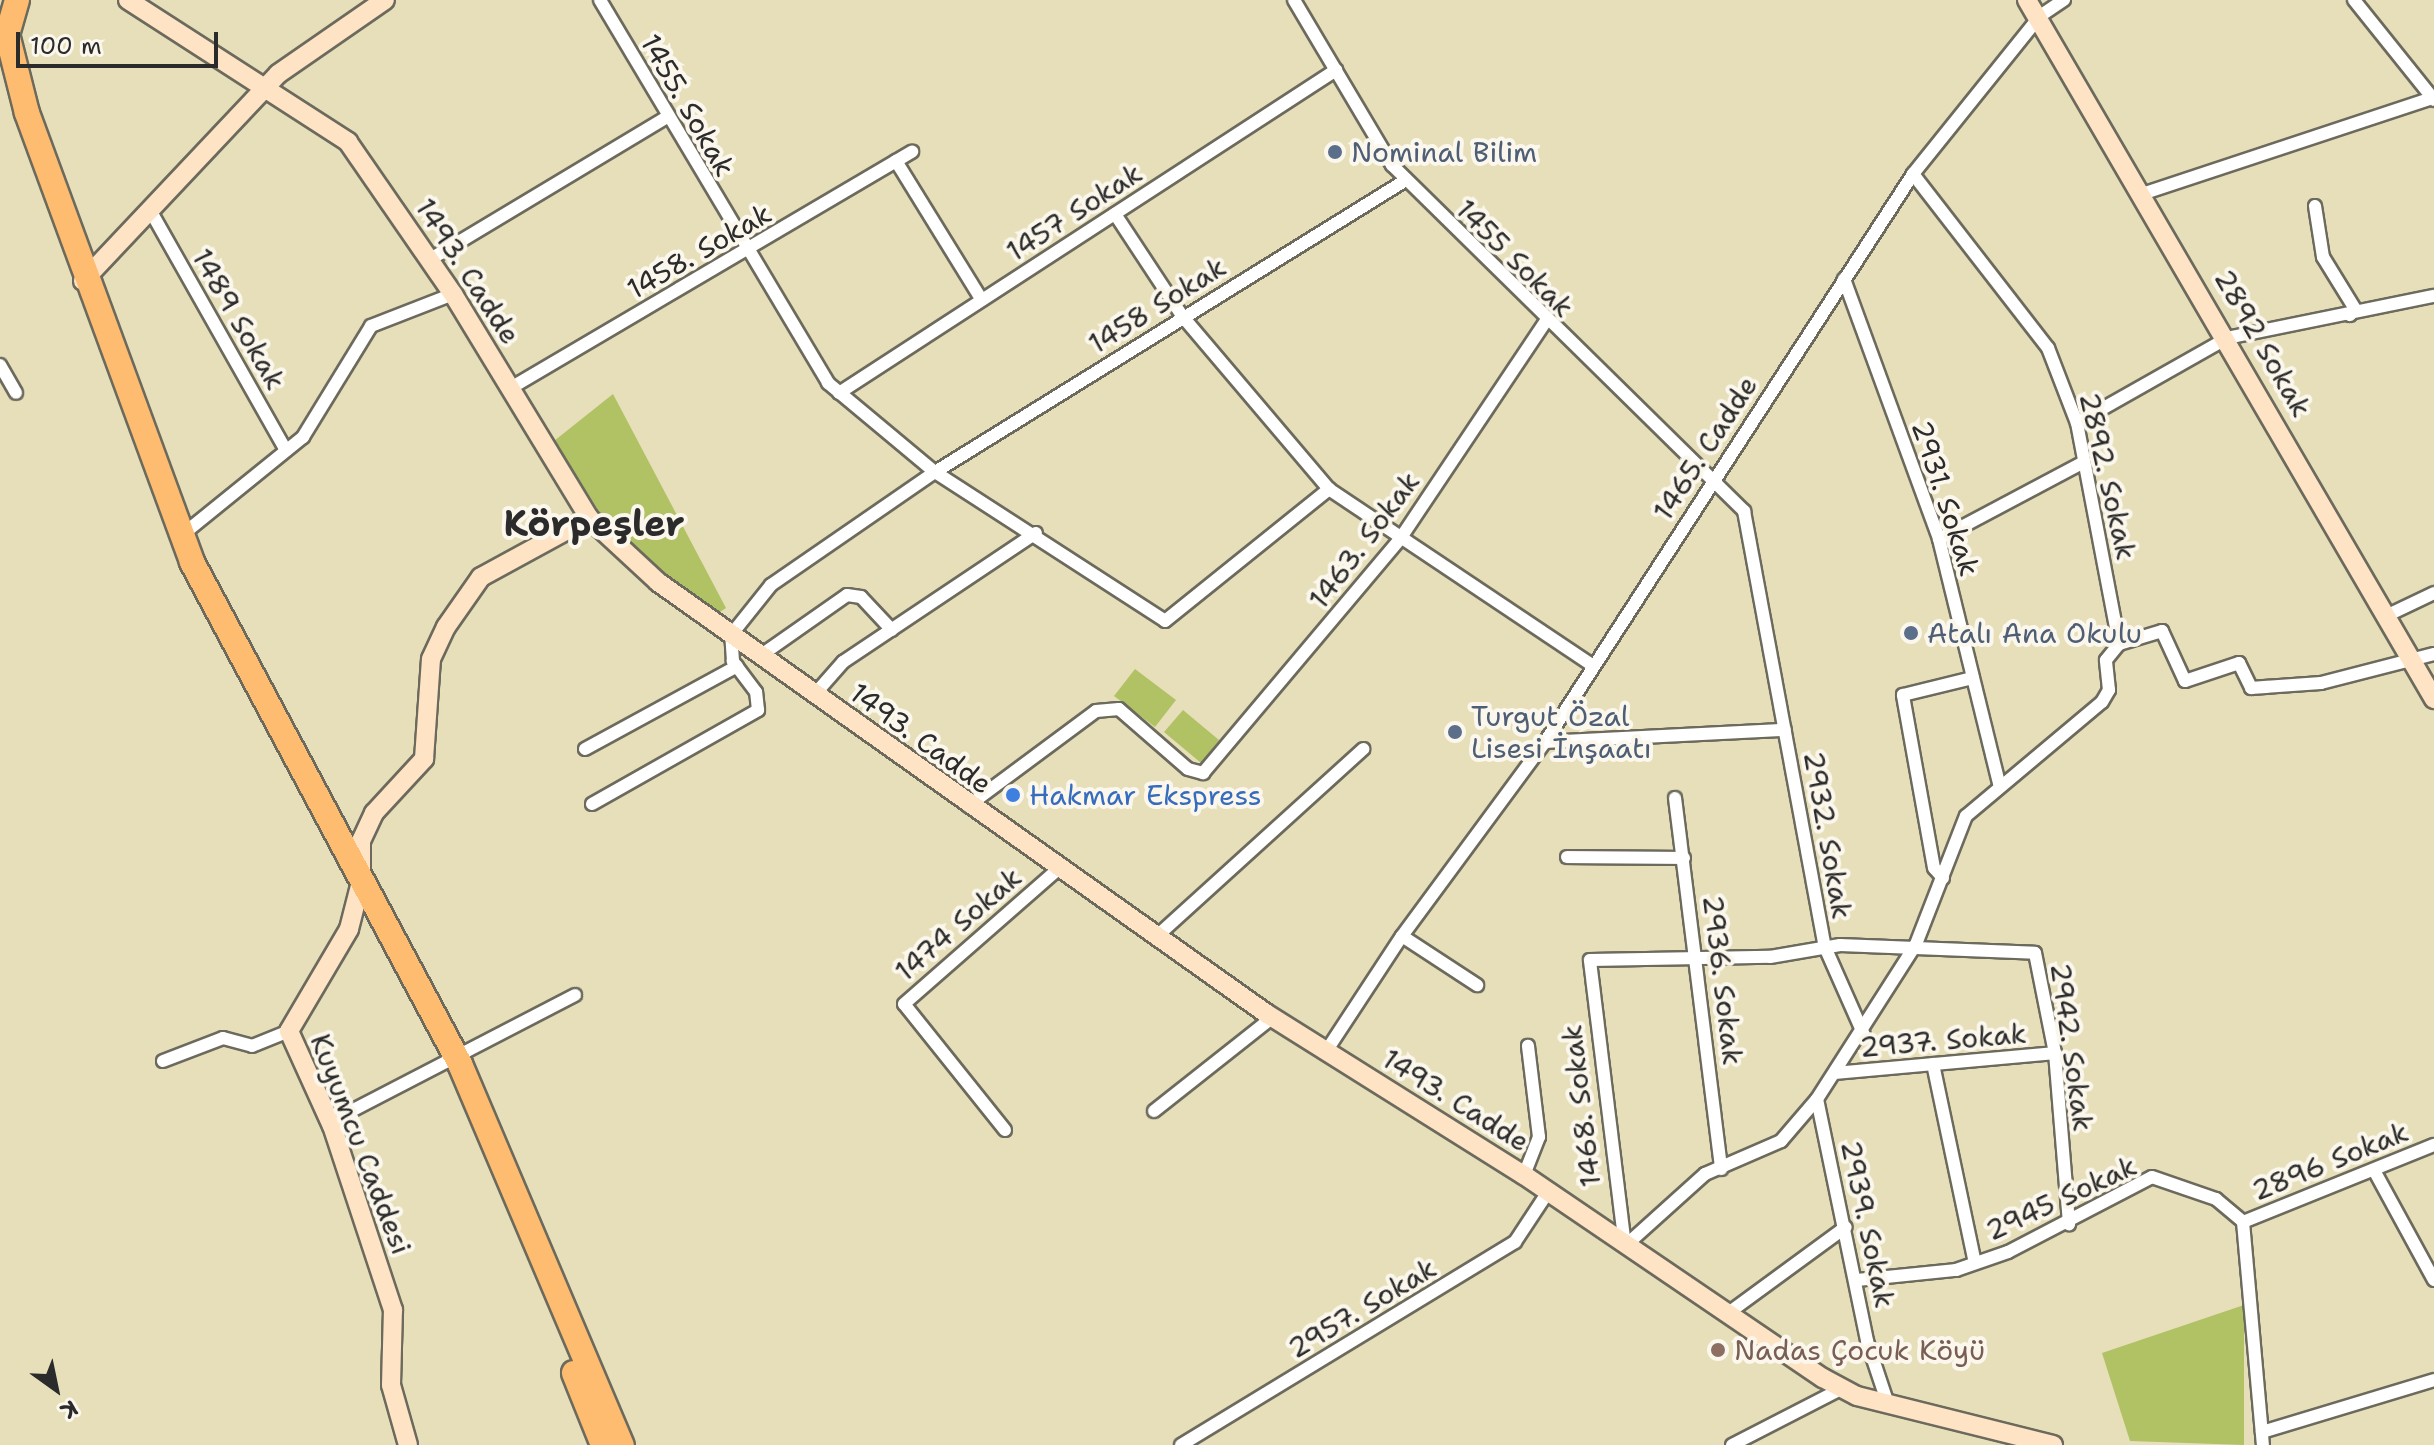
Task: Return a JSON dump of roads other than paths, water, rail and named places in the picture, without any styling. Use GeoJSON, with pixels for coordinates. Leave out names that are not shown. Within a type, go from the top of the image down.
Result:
{"type":"FeatureCollection","features":[{"type":"Feature","properties":{"kind":"highway"},"geometry":{"type":"LineString","coordinates":[[17,0],[7,24],[10,55],[83,281],[182,535],[360,891]]}},
{"type":"Feature","properties":{"kind":"highway"},"geometry":{"type":"LineString","coordinates":[[0,50],[15,116],[183,569],[452,1060],[622,1445]]}},
{"type":"Feature","properties":{"kind":"highway"},"geometry":{"type":"LineString","coordinates":[[452,1060],[603,1445]]}},
{"type":"Feature","properties":{"kind":"street","name":"1493. Cadde"},"geometry":{"type":"LineString","coordinates":[[128,0],[348,142],[453,294],[589,518],[731,635],[968,806],[1325,1053],[1524,1175],[1841,1389],[1999,1439],[2053,1445]]}},
{"type":"Feature","properties":{"kind":"street"},"geometry":{"type":"LineString","coordinates":[[83,281],[265,89],[385,0]]}},
{"type":"Feature","properties":{"kind":"street","name":"1455. Sokak"},"geometry":{"type":"LineString","coordinates":[[600,0],[745,253],[839,393],[935,472],[1036,533],[1165,621],[1329,489]]}},
{"type":"Feature","properties":{"kind":"street","name":"1455 Sokak"},"geometry":{"type":"LineString","coordinates":[[1294,0],[1406,180],[1710,485],[1744,511],[1772,636]]}},
{"type":"Feature","properties":{"kind":"street","name":"2892 Sokak"},"geometry":{"type":"LineString","coordinates":[[2027,0],[2040,16],[2145,193],[2390,614],[2434,699]]}},
{"type":"Feature","properties":{"kind":"street","name":"1465. Cadde"},"geometry":{"type":"LineString","coordinates":[[1325,1053],[1402,936],[1545,742],[1913,174],[2040,16],[2064,0]]}},
{"type":"Feature","properties":{"kind":"street"},"geometry":{"type":"LineString","coordinates":[[2145,193],[2433,99],[2354,0]]}},
{"type":"Feature","properties":{"kind":"street","name":"1457 Sokak"},"geometry":{"type":"LineString","coordinates":[[839,393],[1336,70]]}},
{"type":"Feature","properties":{"kind":"street"},"geometry":{"type":"LineString","coordinates":[[429,260],[667,117]]}},
{"type":"Feature","properties":{"kind":"street","name":"1458. Sokak"},"geometry":{"type":"LineString","coordinates":[[509,389],[745,253],[912,152]]}},
{"type":"Feature","properties":{"kind":"street"},"geometry":{"type":"LineString","coordinates":[[896,161],[982,300]]}},
{"type":"Feature","properties":{"kind":"street","name":"2892. Sokak"},"geometry":{"type":"LineString","coordinates":[[1913,174],[2048,348],[2077,423],[2119,644]]}},
{"type":"Feature","properties":{"kind":"street","name":"1458 Sokak"},"geometry":{"type":"LineString","coordinates":[[731,635],[771,585],[935,472],[1406,180]]}},
{"type":"Feature","properties":{"kind":"street"},"geometry":{"type":"LineString","coordinates":[[2315,206],[2323,257],[2355,309],[2350,315]]}},
{"type":"Feature","properties":{"kind":"street","name":"1489 Sokak"},"geometry":{"type":"LineString","coordinates":[[150,210],[286,450]]}},
{"type":"Feature","properties":{"kind":"street"},"geometry":{"type":"LineString","coordinates":[[1115,214],[1183,317],[1329,489],[1593,666]]}},
{"type":"Feature","properties":{"kind":"street","name":"2931. Sokak"},"geometry":{"type":"LineString","coordinates":[[1844,279],[1939,539],[1999,783]]}},
{"type":"Feature","properties":{"kind":"street"},"geometry":{"type":"LineString","coordinates":[[182,535],[303,437],[371,326],[453,294]]}},
{"type":"Feature","properties":{"kind":"street"},"geometry":{"type":"LineString","coordinates":[[2077,423],[2227,338],[2434,296]]}},
{"type":"Feature","properties":{"kind":"street","name":"1463. Sokak"},"geometry":{"type":"LineString","coordinates":[[968,806],[1096,711],[1119,709],[1188,769],[1203,773],[1400,539],[1545,322]]}},
{"type":"Feature","properties":{"kind":"street"},"geometry":{"type":"LineString","coordinates":[[0,365],[16,393]]}},
{"type":"Feature","properties":{"kind":"street"},"geometry":{"type":"LineString","coordinates":[[1939,539],[2084,462]]}},
{"type":"Feature","properties":{"kind":"street","name":"Kuyumcu Caddesi"},"geometry":{"type":"LineString","coordinates":[[408,1445],[391,1385],[393,1310],[330,1122],[289,1031],[360,891],[361,841],[374,813],[424,759],[431,659],[446,627],[481,577],[589,518]]}},
{"type":"Feature","properties":{"kind":"street"},"geometry":{"type":"LineString","coordinates":[[814,695],[843,662],[1036,533]]}},
{"type":"Feature","properties":{"kind":"street"},"geometry":{"type":"LineString","coordinates":[[2390,614],[2434,593]]}},
{"type":"Feature","properties":{"kind":"street"},"geometry":{"type":"LineString","coordinates":[[760,656],[847,595],[861,597],[892,630]]}},
{"type":"Feature","properties":{"kind":"street"},"geometry":{"type":"LineString","coordinates":[[1625,1246],[1721,1169],[1781,1141],[1817,1099],[1864,1035],[1909,953],[1943,878],[1966,816],[1999,783],[2102,702],[2109,690],[2106,660],[2119,644],[2162,631],[2185,681],[2239,663],[2251,688],[2321,683],[2415,663],[2434,654]]}},
{"type":"Feature","properties":{"kind":"street"},"geometry":{"type":"LineString","coordinates":[[592,804],[758,710],[756,692],[737,666],[731,635]]}},
{"type":"Feature","properties":{"kind":"street","name":"2932. Sokak"},"geometry":{"type":"LineString","coordinates":[[1772,636],[1785,730],[1825,947],[1864,1035]]}},
{"type":"Feature","properties":{"kind":"street"},"geometry":{"type":"LineString","coordinates":[[585,749],[737,666]]}},
{"type":"Feature","properties":{"kind":"street"},"geometry":{"type":"LineString","coordinates":[[1943,878],[1934,868],[1903,695],[1973,678]]}},
{"type":"Feature","properties":{"kind":"street"},"geometry":{"type":"LineString","coordinates":[[1545,742],[1785,730]]}},
{"type":"Feature","properties":{"kind":"street"},"geometry":{"type":"LineString","coordinates":[[1156,937],[1363,749]]}},
{"type":"Feature","properties":{"kind":"street","name":"2936. Sokak"},"geometry":{"type":"LineString","coordinates":[[1675,798],[1721,1169]]}},
{"type":"Feature","properties":{"kind":"street"},"geometry":{"type":"LineString","coordinates":[[1567,857],[1684,858]]}},
{"type":"Feature","properties":{"kind":"street","name":"1474 Sokak"},"geometry":{"type":"LineString","coordinates":[[1005,1130],[904,1004],[1058,869]]}},
{"type":"Feature","properties":{"kind":"street"},"geometry":{"type":"LineString","coordinates":[[1402,936],[1477,985]]}},
{"type":"Feature","properties":{"kind":"street"},"geometry":{"type":"LineString","coordinates":[[1695,955],[1770,957],[1825,947],[1909,953]]}},
{"type":"Feature","properties":{"kind":"street","name":"2942. Sokak"},"geometry":{"type":"LineString","coordinates":[[1909,953],[2035,953],[2055,1053],[2069,1224]]}},
{"type":"Feature","properties":{"kind":"street","name":"1468. Sokak"},"geometry":{"type":"LineString","coordinates":[[1625,1246],[1590,960],[1695,955]]}},
{"type":"Feature","properties":{"kind":"street"},"geometry":{"type":"LineString","coordinates":[[330,1122],[575,995]]}},
{"type":"Feature","properties":{"kind":"street"},"geometry":{"type":"LineString","coordinates":[[1154,1111],[1273,1017]]}},
{"type":"Feature","properties":{"kind":"street"},"geometry":{"type":"LineString","coordinates":[[163,1061],[223,1038],[252,1046],[289,1031]]}},
{"type":"Feature","properties":{"kind":"street"},"geometry":{"type":"LineString","coordinates":[[1524,1175],[1539,1137],[1528,1046]]}},
{"type":"Feature","properties":{"kind":"street","name":"2937. Sokak"},"geometry":{"type":"LineString","coordinates":[[1835,1073],[2055,1053]]}},
{"type":"Feature","properties":{"kind":"street"},"geometry":{"type":"LineString","coordinates":[[1933,1064],[1975,1263]]}},
{"type":"Feature","properties":{"kind":"street","name":"2939. Sokak"},"geometry":{"type":"LineString","coordinates":[[1817,1099],[1888,1404]]}},
{"type":"Feature","properties":{"kind":"street","name":"2896 Sokak"},"geometry":{"type":"LineString","coordinates":[[2243,1222],[2375,1172],[2434,1145]]}},
{"type":"Feature","properties":{"kind":"street"},"geometry":{"type":"LineString","coordinates":[[2375,1172],[2434,1280]]}},
{"type":"Feature","properties":{"kind":"street","name":"2945 Sokak"},"geometry":{"type":"LineString","coordinates":[[1857,1280],[1975,1263],[2069,1224],[2152,1177],[2216,1199],[2243,1222]]}},
{"type":"Feature","properties":{"kind":"street","name":"2957. Sokak"},"geometry":{"type":"LineString","coordinates":[[1181,1445],[1515,1242],[1548,1192]]}},
{"type":"Feature","properties":{"kind":"street"},"geometry":{"type":"LineString","coordinates":[[2243,1222],[2262,1438],[2434,1380]]}},
{"type":"Feature","properties":{"kind":"street"},"geometry":{"type":"LineString","coordinates":[[1727,1314],[1846,1227]]}},
{"type":"Feature","properties":{"kind":"street"},"geometry":{"type":"LineString","coordinates":[[1732,1445],[1841,1389]]}},
{"type":"Feature","properties":{"kind":"place","name":"Nominal Bilim"},"geometry":{"type":"Point","coordinates":[1335,152]}},
{"type":"Feature","properties":{"kind":"place","name":"Atalı Ana Okulu"},"geometry":{"type":"Point","coordinates":[1911,633]}},
{"type":"Feature","properties":{"kind":"place","name":"Turgut Özal Lisesi İnşaatı"},"geometry":{"type":"Point","coordinates":[1455,732]}},
{"type":"Feature","properties":{"kind":"place","name":"Hakmar Ekspress"},"geometry":{"type":"Point","coordinates":[1013,795]}},
{"type":"Feature","properties":{"kind":"place","name":"Nadas Çocuk Köyü"},"geometry":{"type":"Point","coordinates":[1718,1350]}},
{"type":"Feature","properties":{"kind":"district","name":"Körpeşler"},"geometry":{"type":"Point","coordinates":[594,524]}}]}
